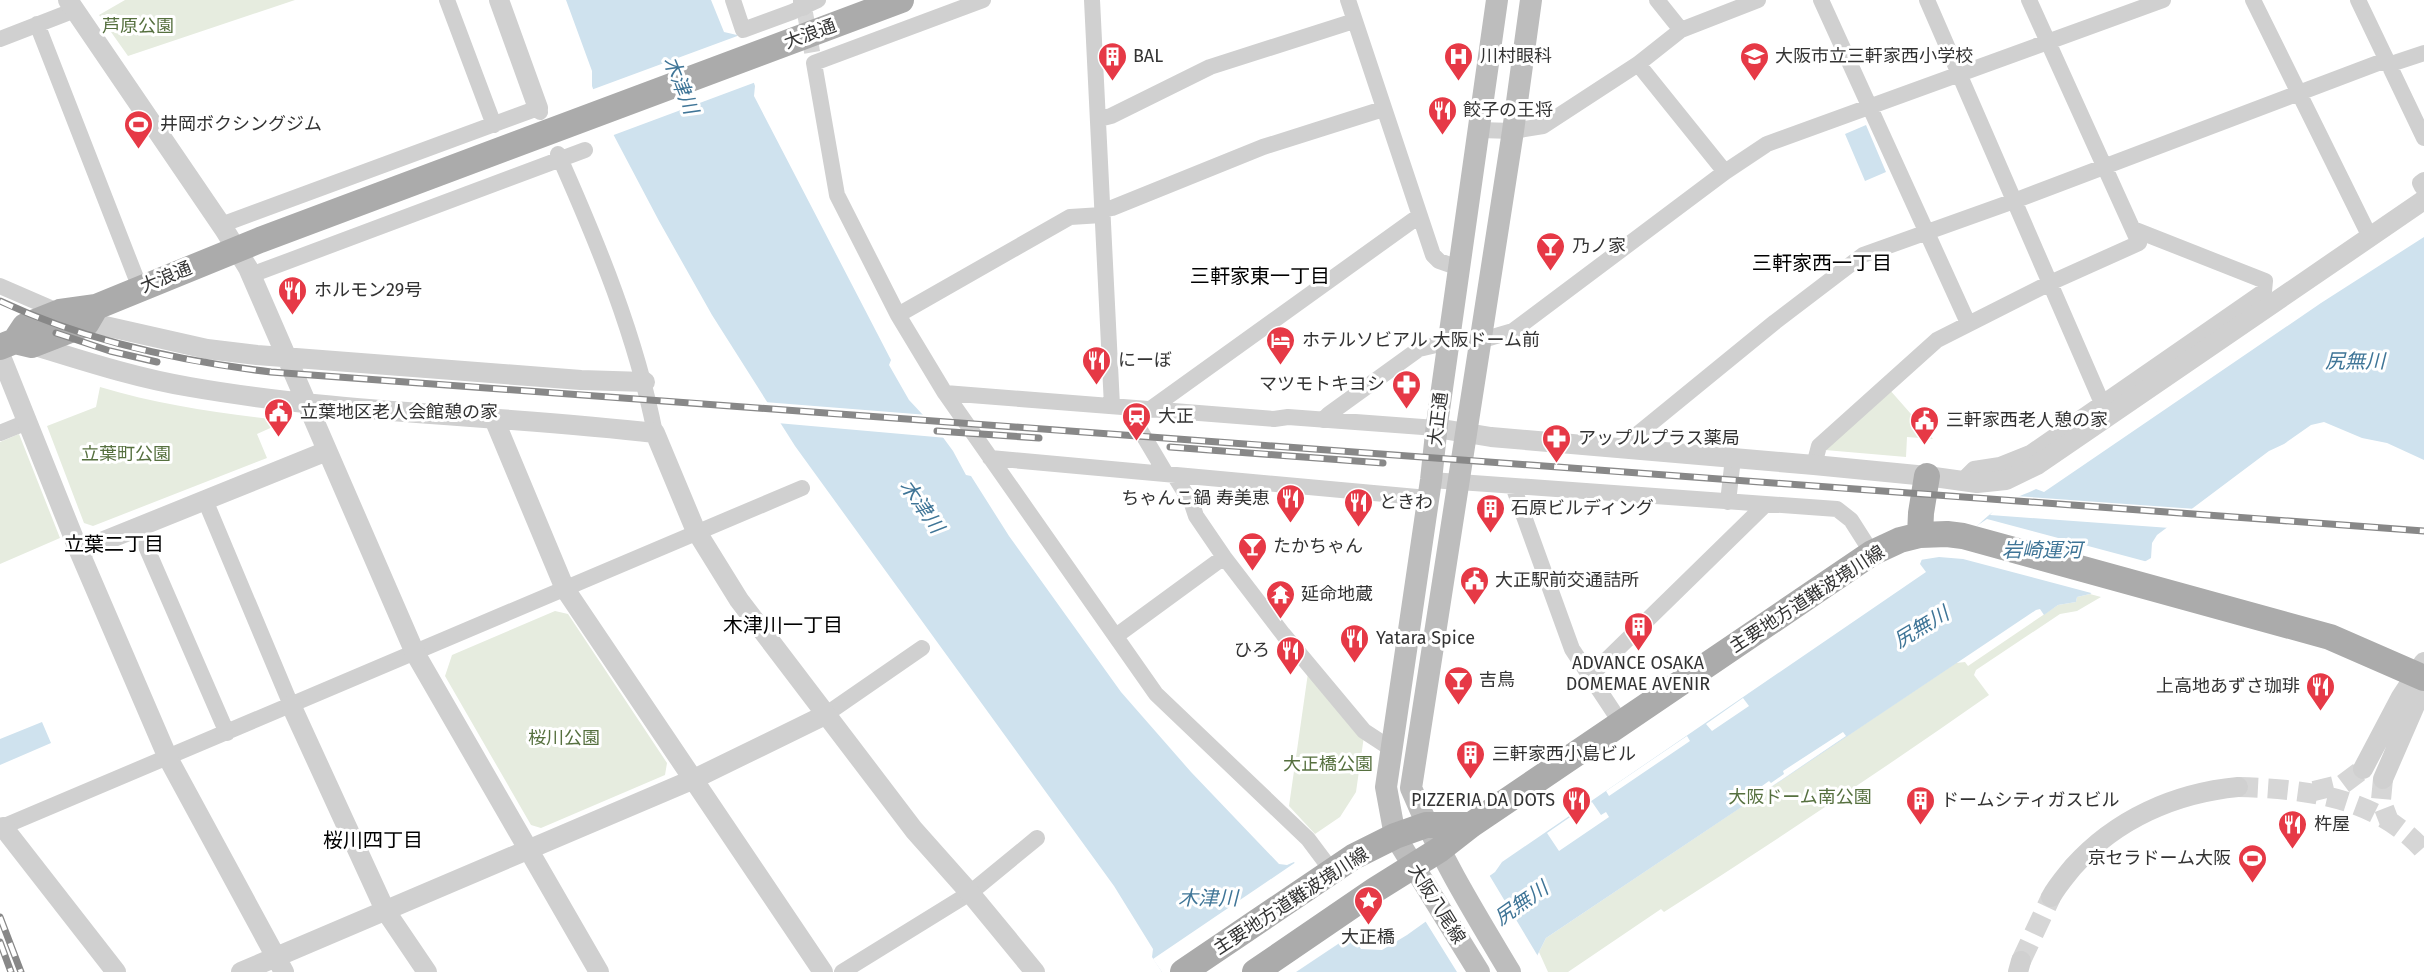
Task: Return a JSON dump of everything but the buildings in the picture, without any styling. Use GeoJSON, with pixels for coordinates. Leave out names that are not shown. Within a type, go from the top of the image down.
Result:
{"type":"FeatureCollection","features":[{"type":"Feature","properties":{"kind":"main road","name":"大浪通"},"geometry":{"type":"LineString","coordinates":[[12,347],[91,315],[140,288],[237,249],[901,0]]}},
{"type":"Feature","properties":{"kind":"main road","name":"大正通"},"geometry":{"type":"LineString","coordinates":[[1395,836],[1386,787],[1390,748],[1430,489],[1497,0]]}},
{"type":"Feature","properties":{"kind":"main road","name":"大正通"},"geometry":{"type":"LineString","coordinates":[[1426,825],[1411,788],[1467,434],[1531,0]]}},
{"type":"Feature","properties":{"kind":"main road","name":"大浪通"},"geometry":{"type":"LineString","coordinates":[[12,347],[25,327],[60,312],[91,315]]}},
{"type":"Feature","properties":{"kind":"main road"},"geometry":{"type":"LineString","coordinates":[[1920,535],[1927,476]]}},
{"type":"Feature","properties":{"kind":"main road","name":"主要地方道難波境川線"},"geometry":{"type":"LineString","coordinates":[[1255,972],[1439,850],[1471,825],[1872,553],[1900,540],[1920,535],[1962,536],[2330,637],[2422,672]]}},
{"type":"Feature","properties":{"kind":"main road","name":"主要地方道難波境川線"},"geometry":{"type":"LineString","coordinates":[[1183,972],[1353,857],[1395,836],[1426,825],[1471,825]]}},
{"type":"Feature","properties":{"kind":"main road","name":"大阪八尾線"},"geometry":{"type":"LineString","coordinates":[[1426,825],[1458,885],[1510,972]]}},
{"type":"Feature","properties":{"kind":"main road","name":"大阪八尾線"},"geometry":{"type":"LineString","coordinates":[[1395,836],[1479,972]]}},
{"type":"Feature","properties":{"kind":"street"},"geometry":{"type":"LineString","coordinates":[[447,0],[494,125]]}},
{"type":"Feature","properties":{"kind":"street"},"geometry":{"type":"LineString","coordinates":[[221,225],[539,110],[499,0]]}},
{"type":"Feature","properties":{"kind":"street"},"geometry":{"type":"LineString","coordinates":[[733,0],[743,30],[807,5]]}},
{"type":"Feature","properties":{"kind":"street"},"geometry":{"type":"LineString","coordinates":[[983,0],[813,60],[837,195],[898,315],[945,393],[1156,694],[1308,839],[1322,878]]}},
{"type":"Feature","properties":{"kind":"street"},"geometry":{"type":"LineString","coordinates":[[1092,0],[1102,212],[1120,407],[1192,504],[1196,516],[1224,557],[1313,672],[1364,731],[1390,748]]}},
{"type":"Feature","properties":{"kind":"street"},"geometry":{"type":"LineString","coordinates":[[1348,0],[1353,21],[1433,255],[1439,261],[1459,268]]}},
{"type":"Feature","properties":{"kind":"street"},"geometry":{"type":"LineString","coordinates":[[1657,0],[1681,30]]}},
{"type":"Feature","properties":{"kind":"street"},"geometry":{"type":"LineString","coordinates":[[1479,130],[1513,131],[1544,126],[1638,64],[1681,30],[1758,0]]}},
{"type":"Feature","properties":{"kind":"street"},"geometry":{"type":"LineString","coordinates":[[1821,0],[1968,323]]}},
{"type":"Feature","properties":{"kind":"street"},"geometry":{"type":"LineString","coordinates":[[1927,0],[2102,403]]}},
{"type":"Feature","properties":{"kind":"street"},"geometry":{"type":"LineString","coordinates":[[1814,465],[1819,446],[1937,340],[2050,283],[2139,243],[2029,0]]}},
{"type":"Feature","properties":{"kind":"street"},"geometry":{"type":"LineString","coordinates":[[1479,341],[1513,331],[1725,172],[1767,144],[2163,0]]}},
{"type":"Feature","properties":{"kind":"street"},"geometry":{"type":"LineString","coordinates":[[2253,0],[2301,93],[2370,237]]}},
{"type":"Feature","properties":{"kind":"street"},"geometry":{"type":"LineString","coordinates":[[2358,0],[2424,138]]}},
{"type":"Feature","properties":{"kind":"street"},"geometry":{"type":"LineString","coordinates":[[0,39],[37,24],[71,5],[237,249],[251,275],[414,653],[598,972]]}},
{"type":"Feature","properties":{"kind":"street"},"geometry":{"type":"LineString","coordinates":[[1099,119],[1111,116],[1210,67],[1353,21]]}},
{"type":"Feature","properties":{"kind":"street"},"geometry":{"type":"LineString","coordinates":[[37,24],[140,288]]}},
{"type":"Feature","properties":{"kind":"street"},"geometry":{"type":"LineString","coordinates":[[1638,449],[1639,433],[1775,322],[1863,255],[2301,93],[2387,63],[2424,53]]}},
{"type":"Feature","properties":{"kind":"street"},"geometry":{"type":"LineString","coordinates":[[1638,64],[1725,172]]}},
{"type":"Feature","properties":{"kind":"street"},"geometry":{"type":"LineString","coordinates":[[898,315],[1070,217],[1102,212],[1263,147],[1383,109]]}},
{"type":"Feature","properties":{"kind":"street"},"geometry":{"type":"LineString","coordinates":[[251,275],[559,156],[585,150]]}},
{"type":"Feature","properties":{"kind":"street"},"geometry":{"type":"LineString","coordinates":[[559,156],[603,259],[645,382],[656,433],[697,533],[739,600],[825,715],[914,830],[1035,972]]}},
{"type":"Feature","properties":{"kind":"street"},"geometry":{"type":"LineString","coordinates":[[945,393],[1274,419],[1288,417],[1437,428],[1467,434],[1988,483],[2006,480],[2037,465],[2370,237],[2423,189]]}},
{"type":"Feature","properties":{"kind":"street"},"geometry":{"type":"LineString","coordinates":[[1149,410],[1419,216]]}},
{"type":"Feature","properties":{"kind":"street"},"geometry":{"type":"LineString","coordinates":[[1962,481],[1974,469],[2000,465],[2030,453],[2264,291],[2265,281],[2133,229]]}},
{"type":"Feature","properties":{"kind":"street"},"geometry":{"type":"LineString","coordinates":[[0,286],[60,312]]}},
{"type":"Feature","properties":{"kind":"street"},"geometry":{"type":"LineString","coordinates":[[91,315],[207,349],[287,358],[581,380],[645,382]]}},
{"type":"Feature","properties":{"kind":"street"},"geometry":{"type":"LineString","coordinates":[[1323,420],[1419,349],[1449,342]]}},
{"type":"Feature","properties":{"kind":"street"},"geometry":{"type":"LineString","coordinates":[[280,964],[168,758],[79,551],[27,422],[12,347],[189,387],[306,404],[656,433]]}},
{"type":"Feature","properties":{"kind":"street"},"geometry":{"type":"LineString","coordinates":[[494,419],[565,589],[823,972]]}},
{"type":"Feature","properties":{"kind":"street"},"geometry":{"type":"LineString","coordinates":[[0,434],[27,422]]}},
{"type":"Feature","properties":{"kind":"street"},"geometry":{"type":"LineString","coordinates":[[79,551],[327,451]]}},
{"type":"Feature","properties":{"kind":"street"},"geometry":{"type":"LineString","coordinates":[[990,458],[1229,478],[1308,489],[1430,489],[1458,482],[1837,509],[1851,520],[1872,553]]}},
{"type":"Feature","properties":{"kind":"street"},"geometry":{"type":"LineString","coordinates":[[1728,502],[1733,458]]}},
{"type":"Feature","properties":{"kind":"street"},"geometry":{"type":"LineString","coordinates":[[1513,486],[1572,650],[1621,723]]}},
{"type":"Feature","properties":{"kind":"street"},"geometry":{"type":"LineString","coordinates":[[116,972],[1,826],[168,758],[802,488]]}},
{"type":"Feature","properties":{"kind":"street"},"geometry":{"type":"LineString","coordinates":[[205,500],[291,705],[385,910],[427,972]]}},
{"type":"Feature","properties":{"kind":"street"},"geometry":{"type":"LineString","coordinates":[[1590,676],[1765,505]]}},
{"type":"Feature","properties":{"kind":"street"},"geometry":{"type":"LineString","coordinates":[[138,528],[227,732]]}},
{"type":"Feature","properties":{"kind":"street"},"geometry":{"type":"LineString","coordinates":[[1116,636],[1224,557]]}},
{"type":"Feature","properties":{"kind":"street"},"geometry":{"type":"LineString","coordinates":[[241,972],[280,964],[385,910],[694,779],[825,715],[922,648]]}},
{"type":"Feature","properties":{"kind":"street"},"geometry":{"type":"LineString","coordinates":[[2363,769],[2401,697],[2422,672]]}},
{"type":"Feature","properties":{"kind":"street"},"geometry":{"type":"LineString","coordinates":[[2383,779],[2416,703],[2422,672]]}},
{"type":"Feature","properties":{"kind":"street"},"geometry":{"type":"LineString","coordinates":[[2051,897],[2083,856],[2116,829],[2136,817],[2187,795],[2238,787]]}},
{"type":"Feature","properties":{"kind":"street"},"geometry":{"type":"LineString","coordinates":[[842,972],[970,893],[1037,838]]}},
{"type":"Feature","properties":{"kind":"green space","name":"芦原公園"},"geometry":{"type":"Polygon","coordinates":[[[125,0],[295,0],[128,56],[99,15],[125,0]]]}},
{"type":"Feature","properties":{"kind":"green space","name":"立葉町公園"},"geometry":{"type":"Polygon","coordinates":[[[100,387],[169,404],[286,421],[257,434],[267,458],[93,526],[84,523],[47,426],[96,407],[100,387]]]}},
{"type":"Feature","properties":{"kind":"green space"},"geometry":{"type":"Polygon","coordinates":[[[1889,389],[1933,439],[1907,437],[1906,457],[1825,450],[1889,389]]]}},
{"type":"Feature","properties":{"kind":"green space"},"geometry":{"type":"Polygon","coordinates":[[[19,434],[60,538],[0,564],[0,442],[19,434]]]}},
{"type":"Feature","properties":{"kind":"green space","name":"大阪ドーム南公園"},"geometry":{"type":"Polygon","coordinates":[[[2090,594],[2101,597],[2077,611],[2060,614],[1976,670],[1974,675],[1989,695],[1909,751],[1664,912],[1661,909],[1568,972],[1548,972],[1539,952],[1546,938],[1956,663],[1965,662],[1968,666],[2058,605],[2076,602],[2077,597],[2090,594]]]}},
{"type":"Feature","properties":{"kind":"green space","name":"桜川公園"},"geometry":{"type":"Polygon","coordinates":[[[555,611],[568,614],[667,763],[665,775],[541,828],[531,825],[445,676],[452,655],[555,611]]]}},
{"type":"Feature","properties":{"kind":"green space","name":"大正橋公園"},"geometry":{"type":"Polygon","coordinates":[[[1308,673],[1364,736],[1356,792],[1340,817],[1315,834],[1289,806],[1308,673]]]}},
{"type":"Feature","properties":{"kind":"water"},"geometry":{"type":"Polygon","coordinates":[[[566,0],[711,0],[724,32],[737,35],[755,86],[754,96],[891,360],[889,365],[909,400],[931,421],[953,451],[966,475],[971,476],[1009,536],[1121,692],[1191,772],[1279,864],[1287,865],[1294,862],[1347,939],[1357,943],[1361,949],[1382,950],[1407,935],[1495,872],[1502,862],[1926,572],[1920,564],[1922,559],[1943,552],[1952,546],[2004,504],[2036,489],[2044,492],[2321,303],[2424,237],[2424,460],[2387,443],[2362,438],[2324,422],[2311,425],[2284,444],[2269,451],[2157,535],[2152,543],[2151,558],[2090,594],[2077,597],[2076,602],[2058,605],[2044,615],[2040,609],[2036,610],[1546,938],[1529,972],[1162,972],[1152,957],[1153,949],[1114,886],[795,446],[712,315],[602,113],[592,86],[592,71],[566,0]]]}},
{"type":"Feature","properties":{"kind":"water"},"geometry":{"type":"Polygon","coordinates":[[[1866,125],[1886,172],[1865,181],[1845,134],[1866,125]]]}},
{"type":"Feature","properties":{"kind":"water"},"geometry":{"type":"Polygon","coordinates":[[[42,722],[51,743],[0,765],[0,739],[42,722]]]}},
{"type":"Feature","properties":{"kind":"pier"},"geometry":{"type":"Polygon","coordinates":[[[740,35],[756,82],[611,136],[599,114],[591,90],[740,35]]]}},
{"type":"Feature","properties":{"kind":"pier"},"geometry":{"type":"Polygon","coordinates":[[[764,402],[928,415],[947,438],[777,423],[764,402]]]}},
{"type":"Feature","properties":{"kind":"pier"},"geometry":{"type":"Polygon","coordinates":[[[2016,496],[2196,509],[2170,528],[1990,515],[2000,503],[2016,496]]]}},
{"type":"Feature","properties":{"kind":"pier"},"geometry":{"type":"Polygon","coordinates":[[[1987,519],[2148,562],[2095,594],[1963,559],[1939,557],[1920,560],[1921,557],[1933,555],[1987,519]]]}},
{"type":"Feature","properties":{"kind":"pier"},"geometry":{"type":"Polygon","coordinates":[[[1743,698],[1749,706],[1712,731],[1706,724],[1743,698]]]}},
{"type":"Feature","properties":{"kind":"pier"},"geometry":{"type":"Polygon","coordinates":[[[1843,732],[1846,736],[1765,791],[1762,786],[1769,781],[1771,783],[1784,774],[1783,771],[1843,732]]]}},
{"type":"Feature","properties":{"kind":"pier"},"geometry":{"type":"Polygon","coordinates":[[[1687,736],[1690,741],[1609,796],[1606,791],[1687,736]]]}},
{"type":"Feature","properties":{"kind":"pier","name":"PIZZERIA DA DOTS"},"geometry":{"type":"Polygon","coordinates":[[[1592,802],[1601,815],[1606,812],[1609,817],[1559,851],[1547,833],[1592,802]]]}},
{"type":"Feature","properties":{"kind":"pier","name":"大正橋"},"geometry":{"type":"Polygon","coordinates":[[[1296,862],[1347,938],[1296,972],[1162,972],[1153,959],[1296,862]]]}},
{"type":"Feature","properties":{"kind":"pier"},"geometry":{"type":"Polygon","coordinates":[[[1488,873],[1539,958],[1532,972],[1457,972],[1424,919],[1488,873]]]}},
{"type":"Feature","properties":{"kind":"tunnel"},"geometry":{"type":"LineString","coordinates":[[805,13],[813,57]]}},
{"type":"Feature","properties":{"kind":"tunnel"},"geometry":{"type":"LineString","coordinates":[[2314,791],[2343,784],[2363,769]]}},
{"type":"Feature","properties":{"kind":"tunnel"},"geometry":{"type":"LineString","coordinates":[[2383,779],[2381,800],[2389,821]]}},
{"type":"Feature","properties":{"kind":"tunnel"},"geometry":{"type":"LineString","coordinates":[[2238,787],[2289,790],[2339,800],[2385,819],[2405,833],[2424,851]]}},
{"type":"Feature","properties":{"kind":"tunnel"},"geometry":{"type":"LineString","coordinates":[[2021,961],[2051,897]]}},
{"type":"Feature","properties":{"kind":"railway"},"geometry":{"type":"LineString","coordinates":[[0,301],[65,327],[132,347],[201,362],[271,372],[2424,531]]}},
{"type":"Feature","properties":{"kind":"railway"},"geometry":{"type":"LineString","coordinates":[[56,333],[110,351],[157,362]]}},
{"type":"Feature","properties":{"kind":"railway"},"geometry":{"type":"LineString","coordinates":[[937,431],[1039,438]]}},
{"type":"Feature","properties":{"kind":"railway"},"geometry":{"type":"LineString","coordinates":[[1170,447],[1383,463]]}},
{"type":"Feature","properties":{"kind":"railway"},"geometry":{"type":"LineString","coordinates":[[0,917],[21,972]]}},
{"type":"Feature","properties":{"kind":"railway"},"geometry":{"type":"LineString","coordinates":[[0,942],[11,972]]}},
{"type":"Feature","properties":{"kind":"place","name":"BAL"},"geometry":{"type":"Point","coordinates":[1112,82]}},
{"type":"Feature","properties":{"kind":"place","name":"川村眼科"},"geometry":{"type":"Point","coordinates":[1459,82]}},
{"type":"Feature","properties":{"kind":"place","name":"大阪市立三軒家西小学校"},"geometry":{"type":"Point","coordinates":[1754,82]}},
{"type":"Feature","properties":{"kind":"place","name":"餃子の王将"},"geometry":{"type":"Point","coordinates":[1442,136]}},
{"type":"Feature","properties":{"kind":"place","name":"井岡ボクシングジム"},"geometry":{"type":"Point","coordinates":[139,150]}},
{"type":"Feature","properties":{"kind":"place","name":"乃ノ家"},"geometry":{"type":"Point","coordinates":[1551,272]}},
{"type":"Feature","properties":{"kind":"place","name":"ホルモン29号"},"geometry":{"type":"Point","coordinates":[293,316]}},
{"type":"Feature","properties":{"kind":"place","name":"ホテルソビアル 大阪ドーム前"},"geometry":{"type":"Point","coordinates":[1281,366]}},
{"type":"Feature","properties":{"kind":"place","name":"にーぼ"},"geometry":{"type":"Point","coordinates":[1097,386]}},
{"type":"Feature","properties":{"kind":"place","name":"マツモトキヨシ"},"geometry":{"type":"Point","coordinates":[1406,410]}},
{"type":"Feature","properties":{"kind":"place","name":"立葉地区老人会館憩の家"},"geometry":{"type":"Point","coordinates":[279,438]}},
{"type":"Feature","properties":{"kind":"place","name":"大正"},"geometry":{"type":"Point","coordinates":[1137,442]}},
{"type":"Feature","properties":{"kind":"place","name":"三軒家西老人憩の家"},"geometry":{"type":"Point","coordinates":[1925,446]}},
{"type":"Feature","properties":{"kind":"place","name":"アップルプラス薬局"},"geometry":{"type":"Point","coordinates":[1557,464]}},
{"type":"Feature","properties":{"kind":"place","name":"ちゃんこ鍋 寿美恵"},"geometry":{"type":"Point","coordinates":[1291,524]}},
{"type":"Feature","properties":{"kind":"place","name":"ときわ"},"geometry":{"type":"Point","coordinates":[1358,528]}},
{"type":"Feature","properties":{"kind":"place","name":"石原ビルディング"},"geometry":{"type":"Point","coordinates":[1490,534]}},
{"type":"Feature","properties":{"kind":"place","name":"たかちゃん"},"geometry":{"type":"Point","coordinates":[1252,572]}},
{"type":"Feature","properties":{"kind":"place","name":"大正駅前交通詰所"},"geometry":{"type":"Point","coordinates":[1474,606]}},
{"type":"Feature","properties":{"kind":"place","name":"延命地蔵"},"geometry":{"type":"Point","coordinates":[1280,620]}},
{"type":"Feature","properties":{"kind":"place","name":"ADVANCE OSAKA DOMEMAE AVENIR"},"geometry":{"type":"Point","coordinates":[1638,652]}},
{"type":"Feature","properties":{"kind":"place","name":"Yatara Spice"},"geometry":{"type":"Point","coordinates":[1355,664]}},
{"type":"Feature","properties":{"kind":"place","name":"ひろ"},"geometry":{"type":"Point","coordinates":[1291,676]}},
{"type":"Feature","properties":{"kind":"place","name":"吉鳥"},"geometry":{"type":"Point","coordinates":[1458,706]}},
{"type":"Feature","properties":{"kind":"place","name":"上高地あずさ珈琲"},"geometry":{"type":"Point","coordinates":[2321,712]}},
{"type":"Feature","properties":{"kind":"place","name":"三軒家西小島ビル"},"geometry":{"type":"Point","coordinates":[1471,780]}},
{"type":"Feature","properties":{"kind":"place","name":"PIZZERIA DA DOTS"},"geometry":{"type":"Point","coordinates":[1576,826]}},
{"type":"Feature","properties":{"kind":"place","name":"ドームシティガスビル"},"geometry":{"type":"Point","coordinates":[1920,826]}},
{"type":"Feature","properties":{"kind":"place","name":"杵屋"},"geometry":{"type":"Point","coordinates":[2293,850]}},
{"type":"Feature","properties":{"kind":"place","name":"京セラドーム大阪"},"geometry":{"type":"Point","coordinates":[2252,884]}},
{"type":"Feature","properties":{"kind":"place","name":"大正橋"},"geometry":{"type":"Point","coordinates":[1368,926]}},
{"type":"Feature","properties":{"kind":"district","name":"三軒家西一丁目"},"geometry":{"type":"Point","coordinates":[1822,263]}},
{"type":"Feature","properties":{"kind":"district","name":"三軒家東一丁目"},"geometry":{"type":"Point","coordinates":[1260,276]}},
{"type":"Feature","properties":{"kind":"district","name":"立葉二丁目"},"geometry":{"type":"Point","coordinates":[114,544]}},
{"type":"Feature","properties":{"kind":"district","name":"木津川一丁目"},"geometry":{"type":"Point","coordinates":[783,625]}},
{"type":"Feature","properties":{"kind":"district","name":"桜川四丁目"},"geometry":{"type":"Point","coordinates":[373,840]}},
{"type":"Feature","properties":{"kind":"water label","name":"木津川"},"geometry":{"type":"Point","coordinates":[681,85]}},
{"type":"Feature","properties":{"kind":"water label","name":"尻無川"},"geometry":{"type":"Point","coordinates":[2355,361]}},
{"type":"Feature","properties":{"kind":"water label","name":"木津川"},"geometry":{"type":"Point","coordinates":[922,506]}},
{"type":"Feature","properties":{"kind":"water label","name":"岩崎運河"},"geometry":{"type":"Point","coordinates":[2042,550]}},
{"type":"Feature","properties":{"kind":"water label","name":"尻無川"},"geometry":{"type":"Point","coordinates":[1921,627]}},
{"type":"Feature","properties":{"kind":"water label","name":"木津川"},"geometry":{"type":"Point","coordinates":[1208,898]}},
{"type":"Feature","properties":{"kind":"water label","name":"尻無川"},"geometry":{"type":"Point","coordinates":[1521,903]}}]}
